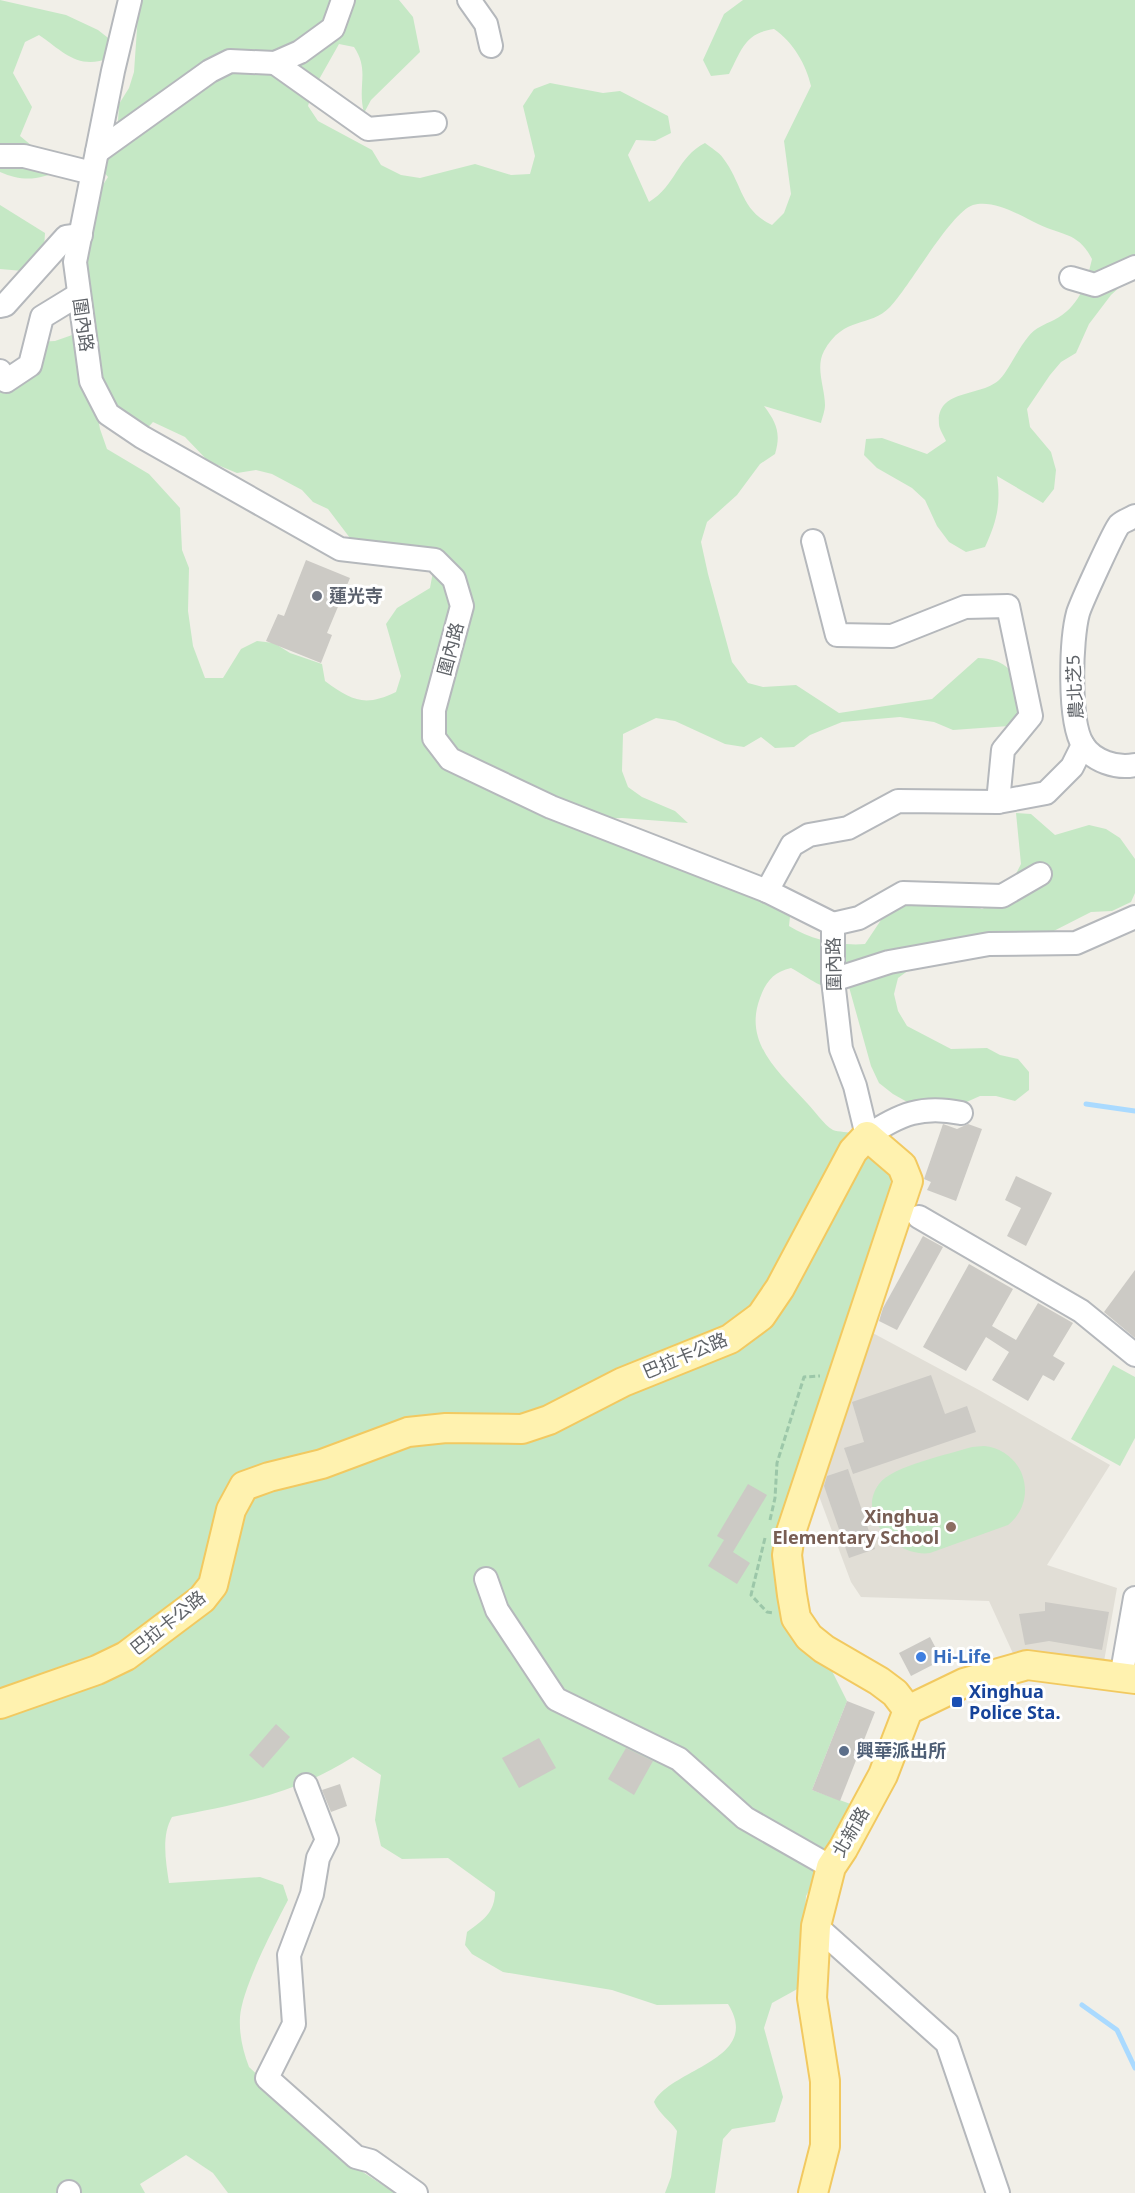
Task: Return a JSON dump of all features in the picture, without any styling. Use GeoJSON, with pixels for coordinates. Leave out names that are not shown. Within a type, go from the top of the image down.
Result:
{"type":"FeatureCollection","features":[{"type":"Feature","properties":{"kind":"main road","name":"巴拉卡公路"},"geometry":{"type":"LineString","coordinates":[[0,1704],[97,1670],[126,1656],[202,1599],[213,1585],[231,1510],[244,1486],[269,1477],[322,1464],[408,1432],[446,1428],[522,1429],[549,1420],[623,1382],[730,1339],[761,1316],[780,1288],[854,1151],[867,1136]]}},
{"type":"Feature","properties":{"kind":"main road"},"geometry":{"type":"LineString","coordinates":[[867,1136],[902,1166],[908,1181],[790,1535],[787,1555],[796,1618],[809,1637],[824,1649],[879,1682],[895,1694],[908,1710],[964,1683],[1027,1665],[1128,1678]]}},
{"type":"Feature","properties":{"kind":"main road","name":"北新路"},"geometry":{"type":"LineString","coordinates":[[813,2193],[825,2146],[825,2081],[813,1998],[816,1926],[831,1867],[883,1775],[908,1710]]}},
{"type":"Feature","properties":{"kind":"street","name":"圍內路"},"geometry":{"type":"LineString","coordinates":[[130,0],[75,262],[91,381],[108,414],[142,437],[340,549],[435,560],[454,579],[462,606],[434,710],[434,738],[450,759],[551,807],[767,891],[833,924],[833,980],[841,1049],[855,1086],[867,1136]]}},
{"type":"Feature","properties":{"kind":"street"},"geometry":{"type":"LineString","coordinates":[[0,156],[94,163],[220,66],[230,61],[275,63],[300,52],[333,28],[343,0]]}},
{"type":"Feature","properties":{"kind":"street"},"geometry":{"type":"LineString","coordinates":[[469,0],[486,24],[491,46]]}},
{"type":"Feature","properties":{"kind":"street"},"geometry":{"type":"LineString","coordinates":[[275,63],[368,129],[435,123]]}},
{"type":"Feature","properties":{"kind":"street"},"geometry":{"type":"LineString","coordinates":[[1,307],[66,237],[81,235]]}},
{"type":"Feature","properties":{"kind":"street"},"geometry":{"type":"LineString","coordinates":[[1071,278],[1095,285],[1135,267]]}},
{"type":"Feature","properties":{"kind":"street"},"geometry":{"type":"LineString","coordinates":[[0,371],[6,381],[30,365],[42,317],[78,295]]}},
{"type":"Feature","properties":{"kind":"street","name":"農北芝5"},"geometry":{"type":"LineString","coordinates":[[1135,516],[1119,526],[1078,612],[1071,658],[1076,725],[1083,745],[1099,760],[1124,767],[1135,765]]}},
{"type":"Feature","properties":{"kind":"street"},"geometry":{"type":"LineString","coordinates":[[813,541],[837,635],[892,636],[965,607],[1008,606],[1031,716],[1003,750],[998,802]]}},
{"type":"Feature","properties":{"kind":"street"},"geometry":{"type":"LineString","coordinates":[[767,891],[792,845],[809,835],[848,828],[898,801],[998,802],[1046,793],[1072,767],[1083,745]]}},
{"type":"Feature","properties":{"kind":"street"},"geometry":{"type":"LineString","coordinates":[[833,924],[859,918],[903,893],[1002,896],[1040,874]]}},
{"type":"Feature","properties":{"kind":"street"},"geometry":{"type":"LineString","coordinates":[[833,980],[889,962],[989,944],[1076,943],[1135,916]]}},
{"type":"Feature","properties":{"kind":"street"},"geometry":{"type":"LineString","coordinates":[[867,1136],[887,1122],[915,1111],[936,1108],[961,1113]]}},
{"type":"Feature","properties":{"kind":"street"},"geometry":{"type":"LineString","coordinates":[[919,1217],[1081,1311],[1135,1355]]}},
{"type":"Feature","properties":{"kind":"street"},"geometry":{"type":"LineString","coordinates":[[486,1579],[497,1610],[556,1699],[679,1759],[745,1818],[831,1867]]}},
{"type":"Feature","properties":{"kind":"street"},"geometry":{"type":"LineString","coordinates":[[1128,1678],[1135,1598]]}},
{"type":"Feature","properties":{"kind":"street"},"geometry":{"type":"LineString","coordinates":[[306,1785],[327,1840],[318,1858],[312,1894],[289,1954],[294,2024],[267,2078],[356,2157],[371,2161],[416,2193]]}},
{"type":"Feature","properties":{"kind":"street"},"geometry":{"type":"LineString","coordinates":[[816,1926],[947,2043],[998,2193]]}},
{"type":"Feature","properties":{"kind":"shaded area","name":"Xinghua Elementary School"},"geometry":{"type":"Polygon","coordinates":[[[869,1331],[979,1390],[1110,1465],[1047,1565],[1117,1588],[1103,1667],[1016,1660],[989,1601],[861,1597],[851,1582],[816,1488],[869,1331]]]}},
{"type":"Feature","properties":{"kind":"green space"},"geometry":{"type":"Polygon","coordinates":[[[0,0],[66,15],[98,30],[112,41],[110,58],[89,62],[72,58],[39,35],[25,42],[13,73],[32,107],[20,136],[61,170],[45,176],[24,178],[0,172],[0,0]]]}},
{"type":"Feature","properties":{"kind":"green space"},"geometry":{"type":"Polygon","coordinates":[[[139,0],[399,0],[413,17],[420,52],[371,100],[364,113],[359,56],[354,47],[339,44],[313,90],[308,106],[318,121],[372,150],[381,165],[401,175],[420,178],[475,164],[511,175],[530,174],[535,156],[523,106],[534,89],[550,83],[603,93],[620,91],[668,116],[671,133],[655,141],[636,140],[628,155],[649,202],[665,188],[688,156],[705,143],[723,158],[754,212],[772,225],[784,213],[791,194],[784,141],[811,86],[798,54],[774,29],[750,38],[729,74],[711,76],[703,60],[724,14],[743,0],[1135,0],[1135,273],[1111,295],[1089,324],[1076,353],[1061,362],[1027,409],[1030,427],[1051,452],[1056,470],[1054,489],[1043,503],[997,476],[998,504],[989,538],[985,547],[966,552],[949,542],[937,526],[925,500],[912,488],[877,468],[864,455],[866,439],[882,438],[927,454],[946,441],[939,424],[940,413],[945,404],[961,395],[992,385],[1000,379],[1031,334],[1070,309],[1084,286],[1092,259],[1087,250],[1075,239],[998,206],[981,204],[973,205],[954,221],[890,307],[874,318],[848,327],[832,340],[824,351],[820,364],[825,398],[821,423],[764,406],[777,429],[778,440],[775,454],[760,464],[737,495],[707,522],[701,542],[732,662],[748,683],[763,687],[796,685],[839,713],[932,699],[978,658],[991,659],[1008,668],[1013,675],[1020,692],[1024,714],[1009,726],[953,730],[934,722],[900,717],[842,722],[810,735],[794,747],[775,748],[761,737],[744,747],[725,744],[675,721],[656,718],[623,734],[622,771],[628,787],[642,797],[675,811],[688,823],[622,818],[596,819],[791,907],[789,926],[798,931],[826,941],[846,944],[865,944],[885,914],[900,904],[955,898],[982,909],[1003,899],[1021,864],[1016,813],[1031,814],[1055,835],[1089,825],[1106,829],[1120,838],[1135,859],[1135,893],[1131,902],[1112,911],[1091,912],[1036,940],[913,967],[898,978],[894,994],[898,1011],[907,1026],[951,1049],[987,1048],[1000,1055],[1018,1059],[1029,1072],[1029,1090],[1015,1101],[996,1096],[980,1096],[962,1104],[909,1103],[893,1094],[879,1083],[871,1066],[849,987],[833,989],[826,987],[791,968],[771,978],[760,998],[756,1014],[756,1029],[767,1056],[785,1080],[830,1128],[835,1131],[855,1133],[891,1177],[890,1205],[778,1524],[778,1570],[803,1649],[832,1671],[847,1701],[812,1790],[856,1806],[806,1896],[801,1987],[772,2003],[764,2028],[783,2097],[775,2122],[732,2129],[723,2139],[715,2193],[665,2193],[671,2177],[677,2131],[654,2102],[664,2090],[725,2051],[734,2038],[736,2023],[728,2004],[657,2005],[612,1990],[503,1972],[472,1954],[465,1945],[467,1932],[490,1911],[495,1892],[448,1858],[402,1859],[381,1846],[375,1820],[381,1775],[353,1757],[331,1770],[288,1789],[243,1802],[172,1817],[166,1832],[166,1858],[169,1883],[260,1877],[283,1885],[288,1900],[260,1958],[242,2005],[241,2037],[249,2067],[355,2167],[395,2193],[228,2193],[213,2173],[186,2155],[140,2184],[145,2193],[0,2193],[0,386],[37,342],[55,341],[75,334],[71,286],[65,270],[99,191],[108,177],[98,165],[117,139],[119,104],[129,88],[134,72],[139,0]],[[97,412],[107,449],[149,474],[180,508],[182,550],[189,568],[188,611],[193,646],[205,678],[223,678],[241,649],[257,641],[274,643],[290,653],[322,664],[325,681],[359,700],[376,699],[396,692],[401,676],[386,624],[397,608],[430,588],[434,566],[366,540],[350,538],[328,509],[313,502],[302,490],[272,474],[256,470],[237,473],[208,461],[185,437],[153,422],[142,434],[97,412]]]}},
{"type":"Feature","properties":{"kind":"green space"},"geometry":{"type":"Polygon","coordinates":[[[0,205],[45,233],[44,249],[23,271],[0,269],[0,205]]]}},
{"type":"Feature","properties":{"kind":"green space"},"geometry":{"type":"Polygon","coordinates":[[[1113,1365],[1135,1377],[1135,1438],[1120,1466],[1071,1439],[1113,1365]]]}},
{"type":"Feature","properties":{"kind":"green space"},"geometry":{"type":"Polygon","coordinates":[[[984,1446],[998,1449],[1009,1456],[1018,1466],[1023,1477],[1025,1490],[1023,1502],[1018,1514],[1008,1525],[930,1553],[917,1553],[905,1549],[883,1532],[872,1509],[873,1496],[879,1484],[886,1478],[922,1461],[972,1447],[984,1446]]]}},
{"type":"Feature","properties":{"kind":"building","name":"蓮光寺"},"geometry":{"type":"Polygon","coordinates":[[[306,560],[350,578],[327,633],[332,635],[321,663],[266,641],[278,614],[284,616],[306,560]]]}},
{"type":"Feature","properties":{"kind":"building"},"geometry":{"type":"Polygon","coordinates":[[[943,1124],[957,1129],[968,1124],[982,1129],[956,1201],[927,1190],[931,1182],[924,1179],[943,1124]]]}},
{"type":"Feature","properties":{"kind":"building"},"geometry":{"type":"Polygon","coordinates":[[[1016,1176],[1052,1193],[1026,1246],[1007,1236],[1021,1208],[1005,1200],[1016,1176]]]}},
{"type":"Feature","properties":{"kind":"building"},"geometry":{"type":"Polygon","coordinates":[[[923,1236],[943,1247],[897,1330],[879,1321],[883,1308],[923,1236]]]}},
{"type":"Feature","properties":{"kind":"building"},"geometry":{"type":"Polygon","coordinates":[[[969,1264],[1013,1289],[992,1326],[1016,1340],[1038,1303],[1073,1323],[1053,1356],[1065,1363],[1054,1381],[1043,1375],[1028,1401],[992,1380],[1009,1352],[986,1337],[966,1371],[923,1347],[969,1264]]]}},
{"type":"Feature","properties":{"kind":"building"},"geometry":{"type":"Polygon","coordinates":[[[1135,1270],[1135,1338],[1104,1312],[1135,1270]]]}},
{"type":"Feature","properties":{"kind":"building"},"geometry":{"type":"Polygon","coordinates":[[[931,1375],[945,1414],[967,1406],[976,1432],[853,1474],[844,1448],[864,1442],[852,1402],[931,1375]]]}},
{"type":"Feature","properties":{"kind":"building"},"geometry":{"type":"Polygon","coordinates":[[[848,1469],[875,1549],[849,1558],[824,1486],[827,1476],[848,1469]]]}},
{"type":"Feature","properties":{"kind":"building"},"geometry":{"type":"Polygon","coordinates":[[[748,1484],[767,1495],[733,1552],[750,1563],[737,1584],[708,1566],[724,1540],[717,1536],[748,1484]]]}},
{"type":"Feature","properties":{"kind":"building"},"geometry":{"type":"Polygon","coordinates":[[[1045,1602],[1109,1612],[1102,1650],[1049,1641],[1025,1645],[1019,1614],[1045,1611],[1045,1602]]]}},
{"type":"Feature","properties":{"kind":"building","name":"Hi-Life"},"geometry":{"type":"Polygon","coordinates":[[[930,1637],[942,1660],[911,1676],[899,1653],[930,1637]]]}},
{"type":"Feature","properties":{"kind":"building","name":"興華派出所"},"geometry":{"type":"Polygon","coordinates":[[[847,1701],[875,1712],[840,1801],[812,1790],[847,1701]]]}},
{"type":"Feature","properties":{"kind":"building"},"geometry":{"type":"Polygon","coordinates":[[[276,1724],[290,1737],[263,1768],[249,1755],[276,1724]]]}},
{"type":"Feature","properties":{"kind":"building"},"geometry":{"type":"Polygon","coordinates":[[[539,1738],[556,1768],[519,1788],[502,1758],[539,1738]]]}},
{"type":"Feature","properties":{"kind":"building"},"geometry":{"type":"Polygon","coordinates":[[[626,1748],[653,1761],[634,1795],[608,1779],[626,1748]]]}},
{"type":"Feature","properties":{"kind":"building"},"geometry":{"type":"Polygon","coordinates":[[[340,1784],[347,1806],[331,1812],[322,1790],[340,1784]]]}},
{"type":"Feature","properties":{"kind":"waterway"},"geometry":{"type":"LineString","coordinates":[[1086,1104],[1135,1111]]}},
{"type":"Feature","properties":{"kind":"waterway"},"geometry":{"type":"LineString","coordinates":[[1082,2005],[1117,2030],[1135,2068]]}},
{"type":"Feature","properties":{"kind":"place","name":"蓮光寺"},"geometry":{"type":"Point","coordinates":[317,596]}},
{"type":"Feature","properties":{"kind":"place","name":"Xinghua Elementary School"},"geometry":{"type":"Point","coordinates":[951,1527]}},
{"type":"Feature","properties":{"kind":"place","name":"Hi-Life"},"geometry":{"type":"Point","coordinates":[921,1657]}},
{"type":"Feature","properties":{"kind":"place","name":"Xinghua Police Sta."},"geometry":{"type":"Point","coordinates":[957,1702]}},
{"type":"Feature","properties":{"kind":"place","name":"興華派出所"},"geometry":{"type":"Point","coordinates":[844,1751]}}]}
